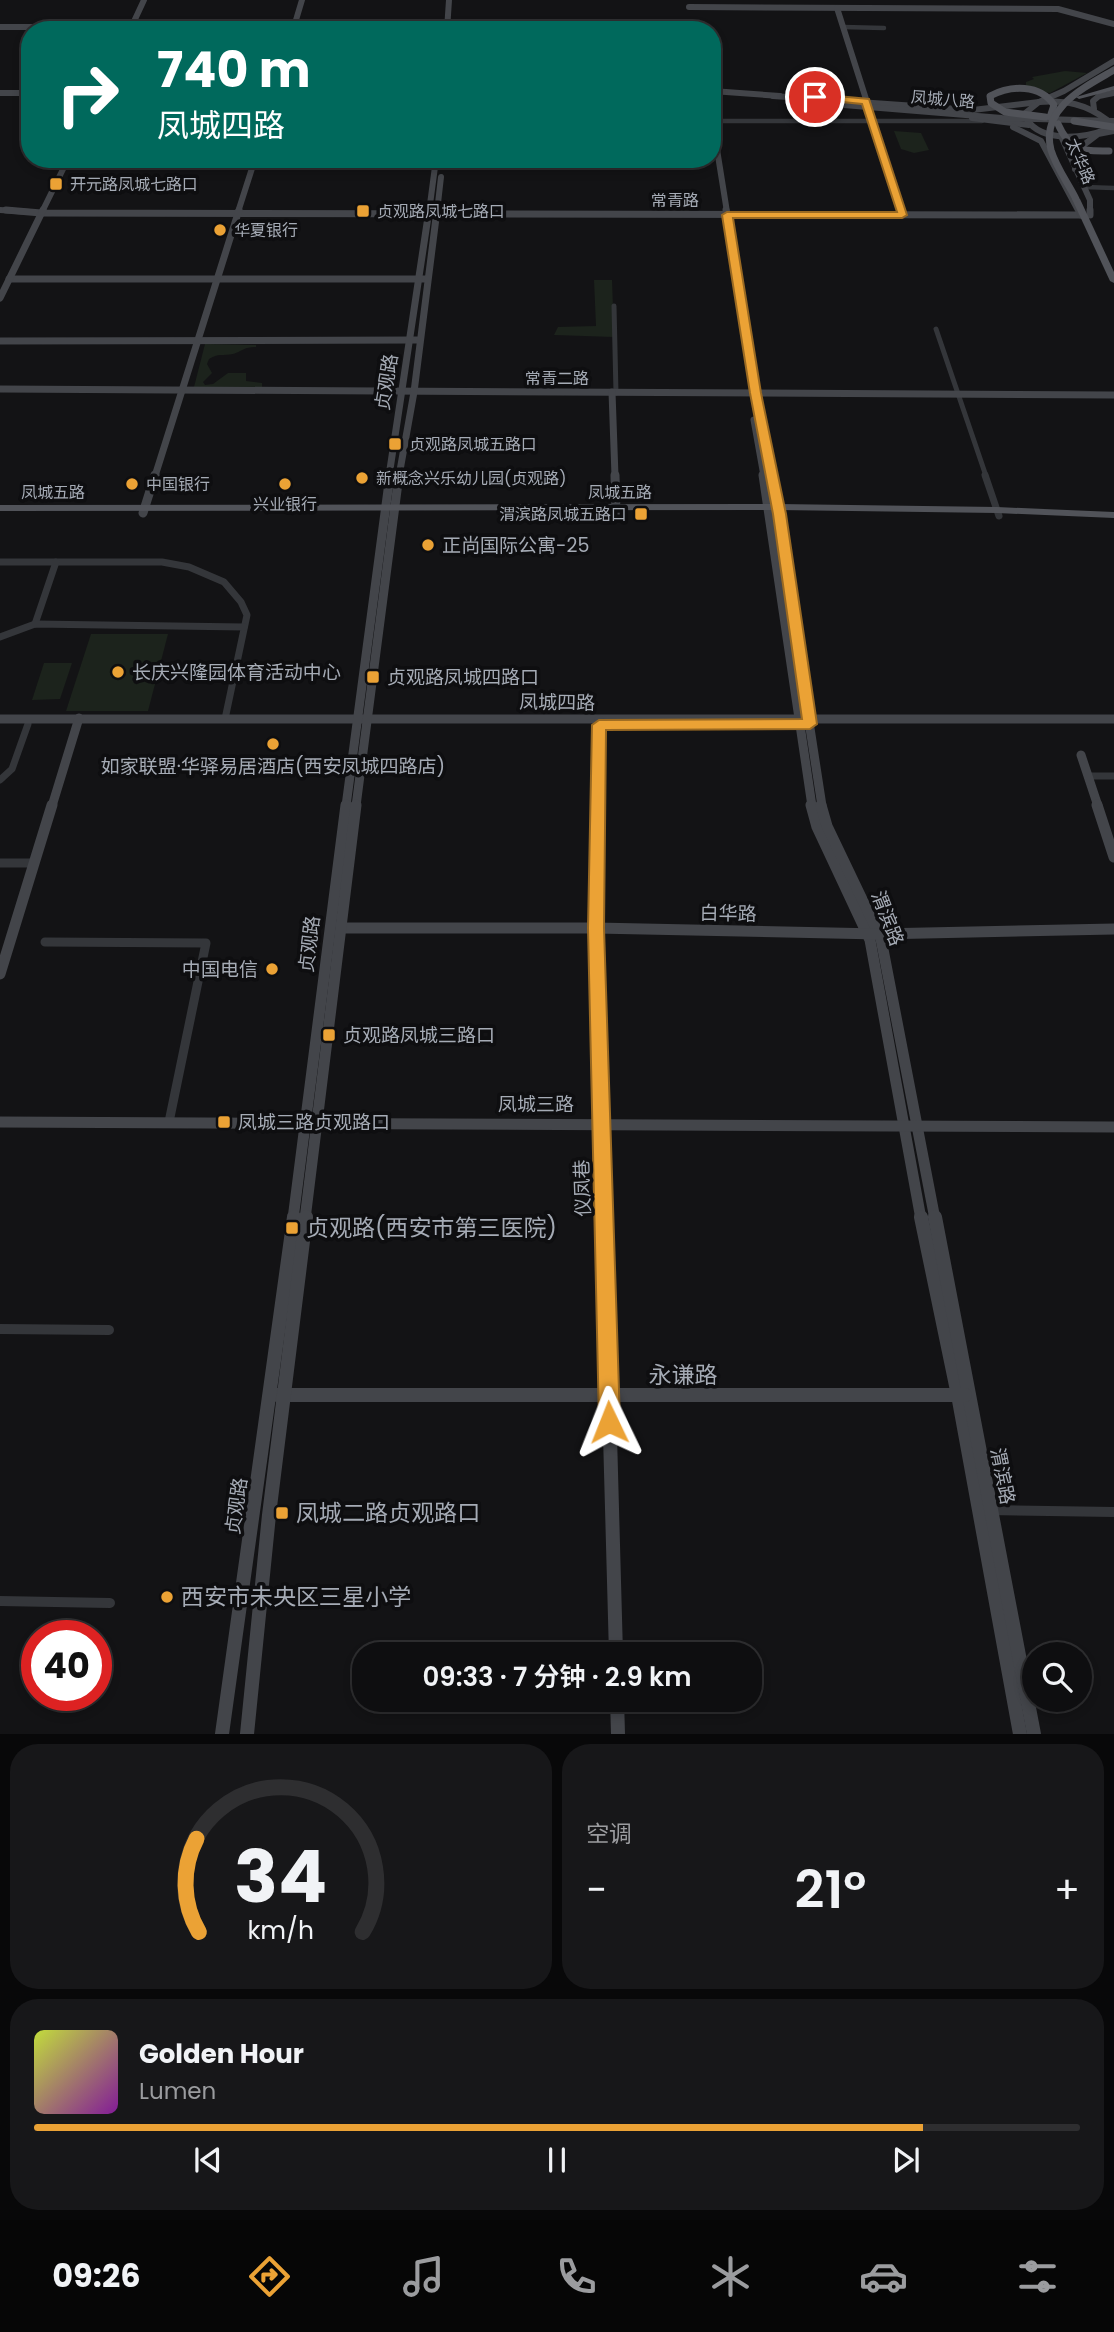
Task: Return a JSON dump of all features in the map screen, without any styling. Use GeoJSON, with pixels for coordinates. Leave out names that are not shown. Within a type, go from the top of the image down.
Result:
{"type":"FeatureCollection","features":[{"type":"Feature","properties":{"kind":"main road","name":"太华路"},"geometry":{"type":"LineString","coordinates":[[1054,126],[1079,97],[1114,73]]}},
{"type":"Feature","properties":{"kind":"main road","name":"太华路"},"geometry":{"type":"LineString","coordinates":[[1114,73],[1067,99],[1058,110],[1052,151],[1079,200],[1114,281]]}},
{"type":"Feature","properties":{"kind":"main road"},"geometry":{"type":"LineString","coordinates":[[1045,117],[1005,111],[991,103],[990,96],[1010,89],[1028,89],[1044,94],[1054,105],[1048,123],[1054,126],[1064,139],[1073,146],[1087,150],[1114,150]]}},
{"type":"Feature","properties":{"kind":"main road"},"geometry":{"type":"LineString","coordinates":[[1079,97],[1114,91]]}},
{"type":"Feature","properties":{"kind":"main road"},"geometry":{"type":"LineString","coordinates":[[1074,121],[1114,129]]}},
{"type":"Feature","properties":{"kind":"main road"},"geometry":{"type":"LineString","coordinates":[[1086,215],[1114,261]]}},
{"type":"Feature","properties":{"kind":"main road","name":"凤城五路"},"geometry":{"type":"LineString","coordinates":[[0,510],[774,510],[1114,515]]}},
{"type":"Feature","properties":{"kind":"main road","name":"凤城五路"},"geometry":{"type":"LineString","coordinates":[[998,513],[1114,521]]}},
{"type":"Feature","properties":{"kind":"street"},"geometry":{"type":"LineString","coordinates":[[136,21],[146,0]]}},
{"type":"Feature","properties":{"kind":"street"},"geometry":{"type":"LineString","coordinates":[[296,21],[302,0]]}},
{"type":"Feature","properties":{"kind":"street"},"geometry":{"type":"LineString","coordinates":[[450,21],[451,0]]}},
{"type":"Feature","properties":{"kind":"street"},"geometry":{"type":"LineString","coordinates":[[691,3],[836,8],[1058,9],[1114,24]]}},
{"type":"Feature","properties":{"kind":"street"},"geometry":{"type":"LineString","coordinates":[[691,3],[695,15]]}},
{"type":"Feature","properties":{"kind":"street"},"geometry":{"type":"LineString","coordinates":[[691,3],[694,21]]}},
{"type":"Feature","properties":{"kind":"street"},"geometry":{"type":"LineString","coordinates":[[1058,9],[1067,5],[1114,18]]}},
{"type":"Feature","properties":{"kind":"street"},"geometry":{"type":"LineString","coordinates":[[836,8],[902,215]]}},
{"type":"Feature","properties":{"kind":"street"},"geometry":{"type":"LineString","coordinates":[[0,27],[21,27]]}},
{"type":"Feature","properties":{"kind":"street"},"geometry":{"type":"LineString","coordinates":[[843,27],[884,28]]}},
{"type":"Feature","properties":{"kind":"street"},"geometry":{"type":"LineString","coordinates":[[1029,125],[1024,114],[1034,104],[1114,61]]}},
{"type":"Feature","properties":{"kind":"street"},"geometry":{"type":"LineString","coordinates":[[1064,90],[1080,98],[1095,99],[1114,91]]}},
{"type":"Feature","properties":{"kind":"street"},"geometry":{"type":"LineString","coordinates":[[0,92],[21,91]]}},
{"type":"Feature","properties":{"kind":"street","name":"凤城八路"},"geometry":{"type":"LineString","coordinates":[[721,93],[1002,118],[1074,121],[1114,118]]}},
{"type":"Feature","properties":{"kind":"street","name":"凤城八路"},"geometry":{"type":"LineString","coordinates":[[772,97],[959,109],[997,109],[1034,104]]}},
{"type":"Feature","properties":{"kind":"street","name":"凤城八路"},"geometry":{"type":"LineString","coordinates":[[772,97],[783,102],[1029,125],[1060,136]]}},
{"type":"Feature","properties":{"kind":"street","name":"凤城八路"},"geometry":{"type":"LineString","coordinates":[[796,99],[1045,117],[1114,118]]}},
{"type":"Feature","properties":{"kind":"street"},"geometry":{"type":"LineString","coordinates":[[1094,109],[1095,99]]}},
{"type":"Feature","properties":{"kind":"street"},"geometry":{"type":"LineString","coordinates":[[1034,104],[1070,103],[1114,118]]}},
{"type":"Feature","properties":{"kind":"street"},"geometry":{"type":"LineString","coordinates":[[953,117],[960,116],[959,109]]}},
{"type":"Feature","properties":{"kind":"street"},"geometry":{"type":"LineString","coordinates":[[1076,172],[1077,150],[1108,125],[1101,114]]}},
{"type":"Feature","properties":{"kind":"street"},"geometry":{"type":"LineString","coordinates":[[721,120],[999,121],[1041,141],[1086,215]]}},
{"type":"Feature","properties":{"kind":"street"},"geometry":{"type":"LineString","coordinates":[[1086,215],[1090,200],[1060,136],[1098,134],[1114,129]]}},
{"type":"Feature","properties":{"kind":"street"},"geometry":{"type":"LineString","coordinates":[[0,298],[63,168]]}},
{"type":"Feature","properties":{"kind":"street"},"geometry":{"type":"LineString","coordinates":[[143,510],[252,168]]}},
{"type":"Feature","properties":{"kind":"street","name":"贞观路"},"geometry":{"type":"LineString","coordinates":[[433,212],[435,168]]}},
{"type":"Feature","properties":{"kind":"street","name":"贞观路"},"geometry":{"type":"LineString","coordinates":[[247,1734],[277,1395],[388,510],[409,392],[440,168]]}},
{"type":"Feature","properties":{"kind":"street","name":"渭滨路"},"geometry":{"type":"LineString","coordinates":[[715,168],[724,215]]}},
{"type":"Feature","properties":{"kind":"street","name":"渭滨路"},"geometry":{"type":"LineString","coordinates":[[718,168],[752,393],[774,510],[804,721],[808,793],[817,827],[874,933],[985,1510],[1020,1734]]}},
{"type":"Feature","properties":{"kind":"street"},"geometry":{"type":"LineString","coordinates":[[1084,187],[1114,188]]}},
{"type":"Feature","properties":{"kind":"street","name":"常青路"},"geometry":{"type":"LineString","coordinates":[[0,208],[41,212],[1086,215]]}},
{"type":"Feature","properties":{"kind":"street"},"geometry":{"type":"LineString","coordinates":[[9,279],[424,279]]}},
{"type":"Feature","properties":{"kind":"street"},"geometry":{"type":"LineString","coordinates":[[614,306],[616,511]]}},
{"type":"Feature","properties":{"kind":"street"},"geometry":{"type":"LineString","coordinates":[[936,329],[998,513]]}},
{"type":"Feature","properties":{"kind":"street"},"geometry":{"type":"LineString","coordinates":[[0,341],[416,340]]}},
{"type":"Feature","properties":{"kind":"street","name":"常青二路"},"geometry":{"type":"LineString","coordinates":[[0,389],[1114,395]]}},
{"type":"Feature","properties":{"kind":"street"},"geometry":{"type":"LineString","coordinates":[[0,562],[162,562],[203,570],[226,584],[242,601],[247,615],[225,719]]}},
{"type":"Feature","properties":{"kind":"street"},"geometry":{"type":"LineString","coordinates":[[35,624],[57,562]]}},
{"type":"Feature","properties":{"kind":"street"},"geometry":{"type":"LineString","coordinates":[[0,637],[35,624],[244,627]]}},
{"type":"Feature","properties":{"kind":"street","name":"凤城四路"},"geometry":{"type":"LineString","coordinates":[[0,721],[28,724],[225,719],[599,723],[1114,719]]}},
{"type":"Feature","properties":{"kind":"street","name":"凤城四路"},"geometry":{"type":"LineString","coordinates":[[0,721],[362,721]]}},
{"type":"Feature","properties":{"kind":"street"},"geometry":{"type":"LineString","coordinates":[[0,974],[78,721]]}},
{"type":"Feature","properties":{"kind":"street","name":"贞观路"},"geometry":{"type":"LineString","coordinates":[[311,1123],[342,928],[362,721]]}},
{"type":"Feature","properties":{"kind":"street","name":"凤城四路"},"geometry":{"type":"LineString","coordinates":[[804,721],[1114,726]]}},
{"type":"Feature","properties":{"kind":"street","name":"仪凤巷"},"geometry":{"type":"LineString","coordinates":[[599,723],[596,928],[616,1642]]}},
{"type":"Feature","properties":{"kind":"street"},"geometry":{"type":"LineString","coordinates":[[0,780],[12,769],[28,724]]}},
{"type":"Feature","properties":{"kind":"street"},"geometry":{"type":"LineString","coordinates":[[1081,755],[1114,857]]}},
{"type":"Feature","properties":{"kind":"street"},"geometry":{"type":"LineString","coordinates":[[1088,776],[1114,776]]}},
{"type":"Feature","properties":{"kind":"street"},"geometry":{"type":"LineString","coordinates":[[0,863],[34,863]]}},
{"type":"Feature","properties":{"kind":"street","name":"白华路"},"geometry":{"type":"LineString","coordinates":[[342,928],[596,928],[874,933],[1114,929]]}},
{"type":"Feature","properties":{"kind":"street"},"geometry":{"type":"LineString","coordinates":[[45,942],[206,943],[170,1122]]}},
{"type":"Feature","properties":{"kind":"street","name":"凤城三路"},"geometry":{"type":"LineString","coordinates":[[0,1122],[1114,1127]]}},
{"type":"Feature","properties":{"kind":"street"},"geometry":{"type":"LineString","coordinates":[[0,1329],[109,1330]]}},
{"type":"Feature","properties":{"kind":"street","name":"贞观路"},"geometry":{"type":"LineString","coordinates":[[222,1734],[277,1395]]}},
{"type":"Feature","properties":{"kind":"street","name":"永谦路"},"geometry":{"type":"LineString","coordinates":[[277,1395],[964,1395]]}},
{"type":"Feature","properties":{"kind":"street"},"geometry":{"type":"LineString","coordinates":[[985,1510],[1114,1512]]}},
{"type":"Feature","properties":{"kind":"street","name":"渭滨路"},"geometry":{"type":"LineString","coordinates":[[985,1510],[1034,1734]]}},
{"type":"Feature","properties":{"kind":"street"},"geometry":{"type":"LineString","coordinates":[[0,1601],[110,1603]]}},
{"type":"Feature","properties":{"kind":"street"},"geometry":{"type":"LineString","coordinates":[[617,1712],[618,1734]]}},
{"type":"Feature","properties":{"kind":"shaded area"},"geometry":{"type":"Polygon","coordinates":[[[1065,71],[1087,73],[1050,93],[1026,88],[1026,82],[1034,79],[1032,77],[1065,71]]]}},
{"type":"Feature","properties":{"kind":"shaded area"},"geometry":{"type":"Polygon","coordinates":[[[894,131],[921,133],[929,150],[914,153],[901,149],[894,131]]]}},
{"type":"Feature","properties":{"kind":"shaded area"},"geometry":{"type":"Polygon","coordinates":[[[594,280],[612,280],[614,337],[554,335],[558,327],[596,326],[594,280]]]}},
{"type":"Feature","properties":{"kind":"shaded area"},"geometry":{"type":"Polygon","coordinates":[[[205,344],[256,347],[209,359],[207,364],[212,373],[203,382],[205,385],[213,384],[228,373],[246,373],[246,381],[262,383],[262,388],[194,387],[205,344]]]}},
{"type":"Feature","properties":{"kind":"shaded area","name":"长庆兴隆园体育活动中心"},"geometry":{"type":"Polygon","coordinates":[[[91,634],[168,634],[148,711],[66,711],[91,634]]]}},
{"type":"Feature","properties":{"kind":"shaded area"},"geometry":{"type":"Polygon","coordinates":[[[44,663],[72,663],[60,699],[32,700],[44,663]]]}},
{"type":"Feature","properties":{"kind":"place","name":"开元路凤城七路口"},"geometry":{"type":"Point","coordinates":[56,184]}},
{"type":"Feature","properties":{"kind":"place","name":"贞观路凤城七路口"},"geometry":{"type":"Point","coordinates":[363,211]}},
{"type":"Feature","properties":{"kind":"place","name":"华夏银行"},"geometry":{"type":"Point","coordinates":[220,230]}},
{"type":"Feature","properties":{"kind":"place","name":"贞观路凤城五路口"},"geometry":{"type":"Point","coordinates":[395,444]}},
{"type":"Feature","properties":{"kind":"place","name":"新概念兴乐幼儿园(贞观路)"},"geometry":{"type":"Point","coordinates":[362,478]}},
{"type":"Feature","properties":{"kind":"place","name":"中国银行"},"geometry":{"type":"Point","coordinates":[132,484]}},
{"type":"Feature","properties":{"kind":"place","name":"兴业银行"},"geometry":{"type":"Point","coordinates":[285,484]}},
{"type":"Feature","properties":{"kind":"place","name":"渭滨路凤城五路口"},"geometry":{"type":"Point","coordinates":[641,514]}},
{"type":"Feature","properties":{"kind":"place","name":"正尚国际公寓-25"},"geometry":{"type":"Point","coordinates":[428,545]}},
{"type":"Feature","properties":{"kind":"place","name":"长庆兴隆园体育活动中心"},"geometry":{"type":"Point","coordinates":[118,672]}},
{"type":"Feature","properties":{"kind":"place","name":"贞观路凤城四路口"},"geometry":{"type":"Point","coordinates":[373,677]}},
{"type":"Feature","properties":{"kind":"place","name":"如家联盟·华驿易居酒店(西安凤城四路店)"},"geometry":{"type":"Point","coordinates":[273,744]}},
{"type":"Feature","properties":{"kind":"place","name":"中国电信"},"geometry":{"type":"Point","coordinates":[272,969]}},
{"type":"Feature","properties":{"kind":"place","name":"贞观路凤城三路口"},"geometry":{"type":"Point","coordinates":[329,1035]}},
{"type":"Feature","properties":{"kind":"place","name":"凤城三路贞观路口"},"geometry":{"type":"Point","coordinates":[224,1122]}},
{"type":"Feature","properties":{"kind":"place","name":"贞观路(西安市第三医院)"},"geometry":{"type":"Point","coordinates":[292,1228]}},
{"type":"Feature","properties":{"kind":"place","name":"凤城二路贞观路口"},"geometry":{"type":"Point","coordinates":[282,1513]}},
{"type":"Feature","properties":{"kind":"place","name":"西安市未央区三星小学"},"geometry":{"type":"Point","coordinates":[167,1597]}},
{"type":"Feature","properties":{"kind":"route"},"geometry":{"type":"LineString","coordinates":[[609,1422],[596,928],[599,725],[810,724],[779,514],[755,393],[727,215],[902,215],[866,101],[815,97]]}}]}
